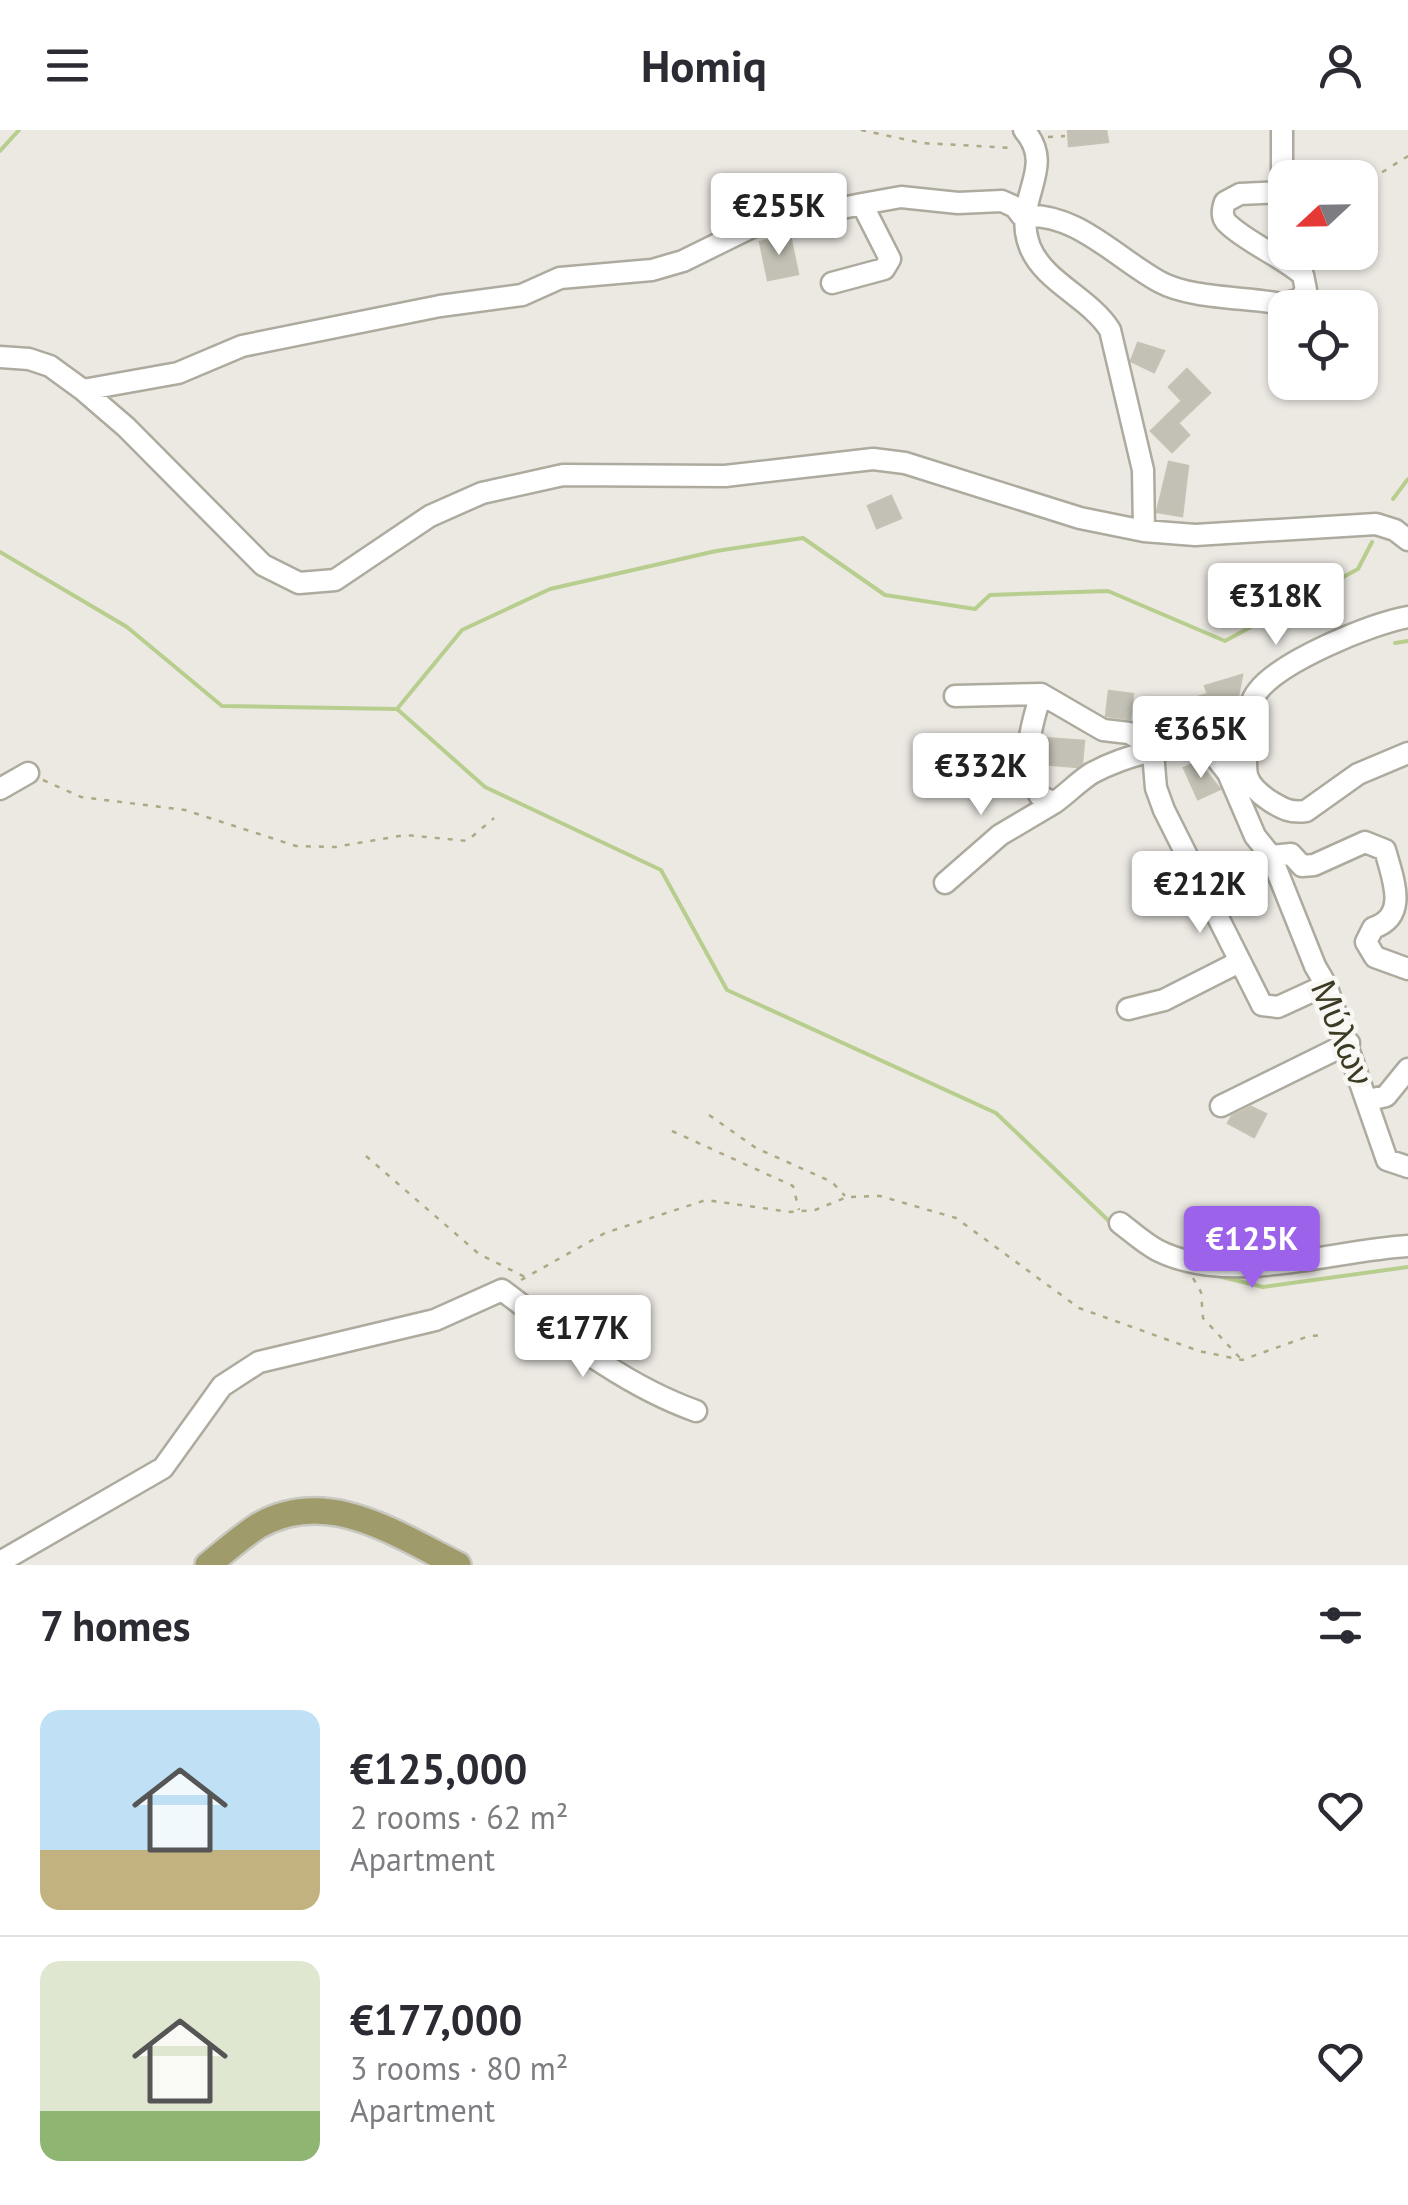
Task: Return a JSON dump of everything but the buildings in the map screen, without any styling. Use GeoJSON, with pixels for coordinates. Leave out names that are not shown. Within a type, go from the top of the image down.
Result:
{"type":"FeatureCollection","features":[{"type":"Feature","properties":{"kind":"main road"},"geometry":{"type":"LineString","coordinates":[[208,1565],[258,1527],[277,1518],[316,1510],[351,1514],[458,1565]]}},
{"type":"Feature","properties":{"kind":"street"},"geometry":{"type":"LineString","coordinates":[[1022,216],[1058,220],[1128,258],[1162,284],[1282,304],[1300,300],[1306,290],[1304,275],[1226,223],[1222,212],[1225,202],[1240,194],[1282,192],[1282,130]]}},
{"type":"Feature","properties":{"kind":"street"},"geometry":{"type":"LineString","coordinates":[[1022,216],[1039,164],[1029,139]]}},
{"type":"Feature","properties":{"kind":"street"},"geometry":{"type":"LineString","coordinates":[[83,390],[178,372],[242,346],[440,306],[522,294],[560,278],[652,270],[682,261],[754,226],[900,197],[958,203],[1002,201],[1022,216],[1030,249],[1038,259],[1097,312],[1110,330],[1143,470],[1144,531]]}},
{"type":"Feature","properties":{"kind":"street"},"geometry":{"type":"LineString","coordinates":[[832,283],[884,269],[890,258],[862,204]]}},
{"type":"Feature","properties":{"kind":"street"},"geometry":{"type":"LineString","coordinates":[[0,357],[50,366],[83,390],[263,565],[298,583],[335,580],[430,516],[482,492],[563,475],[725,476],[891,460],[1080,518],[1144,531],[1214,534],[1376,524],[1395,530],[1408,540]]}},
{"type":"Feature","properties":{"kind":"street"},"geometry":{"type":"LineString","coordinates":[[1237,770],[1249,708],[1263,686],[1340,639],[1408,616]]}},
{"type":"Feature","properties":{"kind":"street"},"geometry":{"type":"LineString","coordinates":[[1041,694],[1030,726],[1028,766],[1040,796],[1054,803]]}},
{"type":"Feature","properties":{"kind":"street"},"geometry":{"type":"LineString","coordinates":[[955,696],[1041,694],[1103,730],[1129,733],[1144,742],[1152,753],[1156,788],[1164,810],[1239,962],[1268,1009],[1326,985]]}},
{"type":"Feature","properties":{"kind":"street"},"geometry":{"type":"LineString","coordinates":[[945,883],[1000,835],[1054,803],[1087,776],[1152,753],[1200,747],[1237,770],[1250,787],[1281,809],[1306,812],[1358,774],[1408,753]]}},
{"type":"Feature","properties":{"kind":"street","name":"Μύλων"},"geometry":{"type":"LineString","coordinates":[[1237,770],[1240,802],[1270,856],[1326,985],[1387,1160],[1408,1167]]}},
{"type":"Feature","properties":{"kind":"street"},"geometry":{"type":"LineString","coordinates":[[0,789],[28,772]]}},
{"type":"Feature","properties":{"kind":"street"},"geometry":{"type":"LineString","coordinates":[[1240,802],[1268,800]]}},
{"type":"Feature","properties":{"kind":"street"},"geometry":{"type":"LineString","coordinates":[[1270,856],[1292,854],[1302,866],[1314,865],[1365,842],[1385,850],[1399,913],[1387,925],[1373,928],[1366,942],[1375,957],[1408,969]]}},
{"type":"Feature","properties":{"kind":"street"},"geometry":{"type":"LineString","coordinates":[[1128,1010],[1164,1000],[1239,962]]}},
{"type":"Feature","properties":{"kind":"street"},"geometry":{"type":"LineString","coordinates":[[1221,1106],[1349,1043]]}},
{"type":"Feature","properties":{"kind":"street"},"geometry":{"type":"LineString","coordinates":[[1368,1100],[1386,1096],[1408,1068]]}},
{"type":"Feature","properties":{"kind":"street"},"geometry":{"type":"LineString","coordinates":[[1120,1223],[1156,1250],[1182,1259],[1245,1266],[1291,1264],[1372,1248],[1408,1246]]}},
{"type":"Feature","properties":{"kind":"street"},"geometry":{"type":"LineString","coordinates":[[0,1562],[163,1468],[182,1447],[206,1404],[239,1372],[285,1354],[436,1320],[502,1290],[612,1370],[658,1396],[696,1411]]}},
{"type":"Feature","properties":{"kind":"path"},"geometry":{"type":"LineString","coordinates":[[860,130],[922,144],[1029,139]]}},
{"type":"Feature","properties":{"kind":"path"},"geometry":{"type":"LineString","coordinates":[[1378,175],[1408,156]]}},
{"type":"Feature","properties":{"kind":"path"},"geometry":{"type":"LineString","coordinates":[[28,772],[81,797],[185,810],[296,846],[335,847],[404,835],[467,841],[494,818]]}},
{"type":"Feature","properties":{"kind":"path"},"geometry":{"type":"LineString","coordinates":[[709,1115],[756,1148],[832,1182],[846,1197]]}},
{"type":"Feature","properties":{"kind":"path"},"geometry":{"type":"LineString","coordinates":[[672,1131],[793,1186],[800,1211]]}},
{"type":"Feature","properties":{"kind":"path"},"geometry":{"type":"LineString","coordinates":[[366,1156],[479,1254],[527,1278]]}},
{"type":"Feature","properties":{"kind":"path"},"geometry":{"type":"LineString","coordinates":[[502,1290],[605,1233],[706,1200],[800,1211],[846,1197],[880,1196],[956,1218],[1079,1308],[1199,1350],[1242,1360],[1309,1336],[1326,1335]]}},
{"type":"Feature","properties":{"kind":"path"},"geometry":{"type":"LineString","coordinates":[[1182,1259],[1202,1292],[1203,1318],[1242,1360]]}},
{"type":"Feature","properties":{"kind":"waterway"},"geometry":{"type":"LineString","coordinates":[[0,151],[19,130]]}},
{"type":"Feature","properties":{"kind":"waterway"},"geometry":{"type":"LineString","coordinates":[[1393,499],[1408,479]]}},
{"type":"Feature","properties":{"kind":"waterway"},"geometry":{"type":"LineString","coordinates":[[397,709],[462,630],[550,589],[716,551],[803,538],[885,595],[975,609],[990,595],[1108,591],[1225,641],[1358,569],[1372,542]]}},
{"type":"Feature","properties":{"kind":"waterway"},"geometry":{"type":"LineString","coordinates":[[0,552],[127,627],[222,706],[397,709],[485,787],[661,870],[727,990],[996,1113],[1110,1222]]}},
{"type":"Feature","properties":{"kind":"waterway"},"geometry":{"type":"LineString","coordinates":[[1395,643],[1408,641]]}},
{"type":"Feature","properties":{"kind":"waterway"},"geometry":{"type":"LineString","coordinates":[[1210,1274],[1263,1287],[1408,1267]]}}]}
